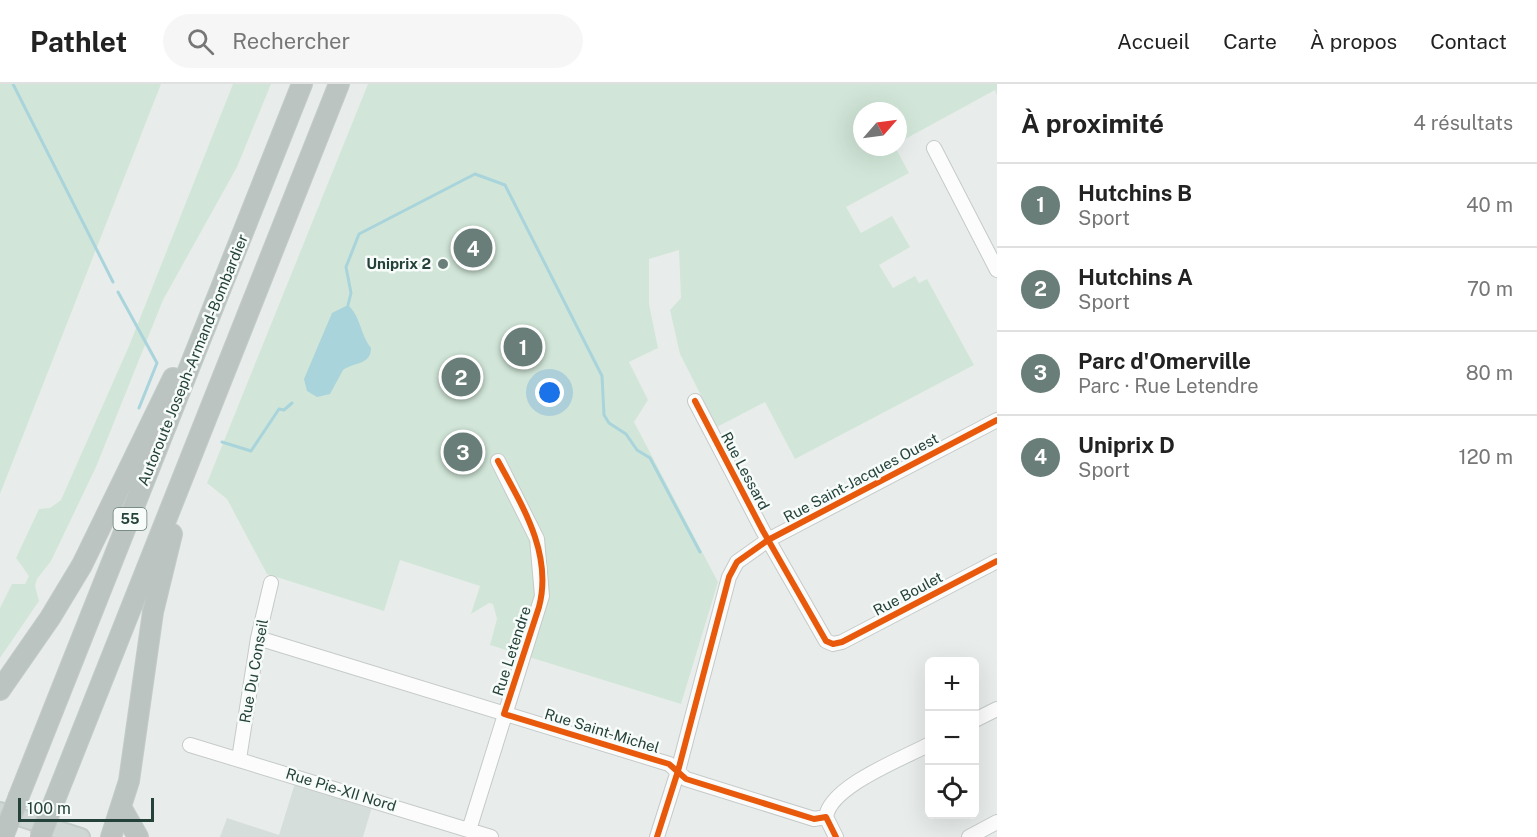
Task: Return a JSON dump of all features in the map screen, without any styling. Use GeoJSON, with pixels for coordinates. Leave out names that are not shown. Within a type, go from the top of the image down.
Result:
{"type":"FeatureCollection","features":[{"type":"Feature","properties":{"kind":"highway","name":"Autoroute Joseph-Armand-Bombardier"},"geometry":{"type":"LineString","coordinates":[[3,836],[302,84]]}},
{"type":"Feature","properties":{"kind":"highway","name":"55"},"geometry":{"type":"LineString","coordinates":[[40,837],[339,84]]}},
{"type":"Feature","properties":{"kind":"highway"},"geometry":{"type":"LineString","coordinates":[[0,690],[62,600],[90,550],[240,241]]}},
{"type":"Feature","properties":{"kind":"highway"},"geometry":{"type":"LineString","coordinates":[[111,837],[122,809],[129,781],[159,582],[202,431]]}},
{"type":"Feature","properties":{"kind":"highway"},"geometry":{"type":"LineString","coordinates":[[122,809],[138,837]]}},
{"type":"Feature","properties":{"kind":"main road"},"geometry":{"type":"LineString","coordinates":[[0,812],[81,837]]}},
{"type":"Feature","properties":{"kind":"street"},"geometry":{"type":"LineString","coordinates":[[934,148],[997,270]]}},
{"type":"Feature","properties":{"kind":"street","name":"Rue Lessard"},"geometry":{"type":"LineString","coordinates":[[695,401],[768,540],[823,638],[830,643]]}},
{"type":"Feature","properties":{"kind":"street","name":"Rue Saint-Jacques Ouest"},"geometry":{"type":"LineString","coordinates":[[657,837],[678,771],[729,577],[737,562],[768,540],[997,420]]}},
{"type":"Feature","properties":{"kind":"street","name":"Rue Letendre"},"geometry":{"type":"LineString","coordinates":[[469,830],[504,714],[540,607],[542,590],[540,556],[533,528],[498,461]]}},
{"type":"Feature","properties":{"kind":"street","name":"Rue Boulet"},"geometry":{"type":"LineString","coordinates":[[830,643],[842,642],[997,561]]}},
{"type":"Feature","properties":{"kind":"street","name":"Rue Du Conseil"},"geometry":{"type":"LineString","coordinates":[[239,759],[258,638],[271,583]]}},
{"type":"Feature","properties":{"kind":"street","name":"Rue Saint-Michel"},"geometry":{"type":"LineString","coordinates":[[258,638],[669,764],[686,779],[814,819],[826,817]]}},
{"type":"Feature","properties":{"kind":"street"},"geometry":{"type":"LineString","coordinates":[[979,718],[997,709]]}},
{"type":"Feature","properties":{"kind":"street","name":"Rue Pie-XII Nord"},"geometry":{"type":"LineString","coordinates":[[190,745],[491,837]]}},
{"type":"Feature","properties":{"kind":"street"},"geometry":{"type":"LineString","coordinates":[[836,837],[826,817],[831,804],[847,789],[925,747]]}},
{"type":"Feature","properties":{"kind":"street"},"geometry":{"type":"LineString","coordinates":[[969,837],[997,822]]}},
{"type":"Feature","properties":{"kind":"shaded area"},"geometry":{"type":"Polygon","coordinates":[[[295,783],[372,807],[363,837],[220,837],[227,818],[279,835],[295,783]]]}},
{"type":"Feature","properties":{"kind":"green space"},"geometry":{"type":"Polygon","coordinates":[[[0,84],[161,84],[0,494],[0,84]]]}},
{"type":"Feature","properties":{"kind":"green space"},"geometry":{"type":"Polygon","coordinates":[[[233,84],[271,84],[237,167],[163,300],[96,467],[51,561],[37,579],[35,586],[39,601],[0,658],[0,608],[12,584],[25,584],[29,576],[16,558],[39,509],[50,508],[61,500],[129,346],[233,84]]]}},
{"type":"Feature","properties":{"kind":"green space"},"geometry":{"type":"Polygon","coordinates":[[[368,84],[997,84],[997,95],[995,90],[907,138],[907,102],[853,102],[853,156],[900,156],[909,173],[846,207],[861,233],[892,216],[910,247],[879,265],[893,288],[915,276],[919,283],[927,279],[974,365],[795,459],[765,402],[717,427],[680,354],[670,310],[681,298],[679,250],[649,259],[649,304],[658,348],[629,362],[648,400],[634,422],[718,582],[681,704],[490,645],[497,619],[493,604],[489,603],[471,614],[480,586],[400,560],[384,611],[267,574],[227,499],[207,483],[368,84]]]}},
{"type":"Feature","properties":{"kind":"water"},"geometry":{"type":"Polygon","coordinates":[[[348,305],[356,315],[371,348],[370,353],[365,360],[343,370],[330,394],[317,397],[307,391],[304,379],[332,313],[348,305]]]}},
{"type":"Feature","properties":{"kind":"waterway"},"geometry":{"type":"LineString","coordinates":[[13,84],[113,282]]}},
{"type":"Feature","properties":{"kind":"waterway"},"geometry":{"type":"LineString","coordinates":[[348,305],[351,293],[346,267],[359,234],[475,174],[505,185],[602,376],[604,415],[609,423],[626,434],[637,450],[650,458],[700,552]]}},
{"type":"Feature","properties":{"kind":"waterway"},"geometry":{"type":"LineString","coordinates":[[118,292],[157,363],[139,408]]}},
{"type":"Feature","properties":{"kind":"waterway"},"geometry":{"type":"LineString","coordinates":[[222,442],[251,451],[279,409],[284,410],[292,403]]}},
{"type":"Feature","properties":{"kind":"cycle path"},"geometry":{"type":"LineString","coordinates":[[695,401],[763,531],[826,641],[833,644],[842,642],[997,561]]}},
{"type":"Feature","properties":{"kind":"cycle path"},"geometry":{"type":"LineString","coordinates":[[657,837],[678,771],[729,577],[737,562],[768,540],[997,420]]}},
{"type":"Feature","properties":{"kind":"cycle path"},"geometry":{"type":"LineString","coordinates":[[498,461],[533,531],[542,568],[539,607],[504,714],[669,764],[686,779],[814,819],[826,817],[836,837]]}},
{"type":"Feature","properties":{"kind":"place","name":"Uniprix D"},"geometry":{"type":"Point","coordinates":[473,248]}},
{"type":"Feature","properties":{"kind":"place","name":"Uniprix 2"},"geometry":{"type":"Point","coordinates":[443,264]}},
{"type":"Feature","properties":{"kind":"place","name":"Hutchins B"},"geometry":{"type":"Point","coordinates":[523,347]}},
{"type":"Feature","properties":{"kind":"place","name":"Hutchins A"},"geometry":{"type":"Point","coordinates":[461,377]}},
{"type":"Feature","properties":{"kind":"place","name":"Parc d'Omerville"},"geometry":{"type":"Point","coordinates":[463,452]}}]}
